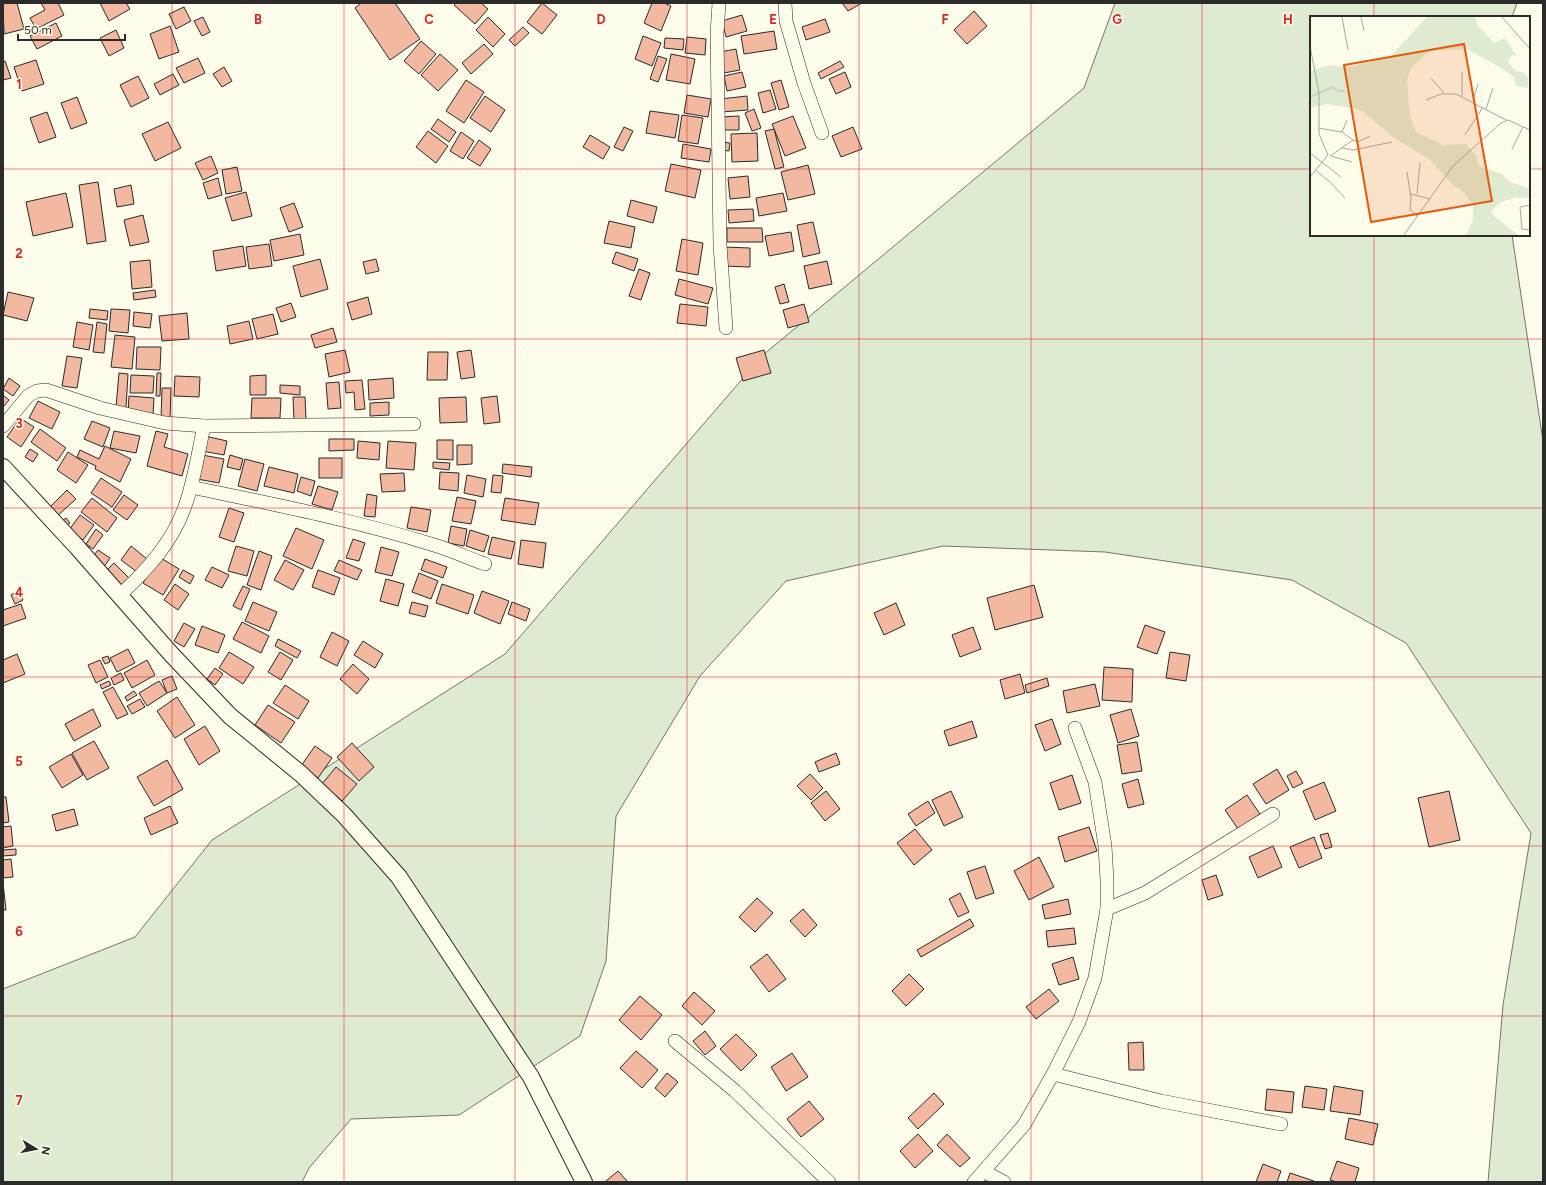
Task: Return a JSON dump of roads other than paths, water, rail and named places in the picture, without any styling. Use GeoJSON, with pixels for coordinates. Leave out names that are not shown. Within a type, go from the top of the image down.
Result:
{"type":"FeatureCollection","features":[{"type":"Feature","properties":{"kind":"street"},"geometry":{"type":"LineString","coordinates":[[719,3],[717,34],[719,208],[726,328]]}},
{"type":"Feature","properties":{"kind":"street"},"geometry":{"type":"LineString","coordinates":[[785,3],[786,21],[804,84],[822,133]]}},
{"type":"Feature","properties":{"kind":"street"},"geometry":{"type":"LineString","coordinates":[[3,426],[28,396],[37,391],[46,390],[100,408],[165,423],[204,426],[414,424]]}},
{"type":"Feature","properties":{"kind":"street"},"geometry":{"type":"LineString","coordinates":[[119,596],[143,574],[166,545],[184,509],[191,487],[204,426]]}},
{"type":"Feature","properties":{"kind":"street"},"geometry":{"type":"LineString","coordinates":[[3,467],[77,547],[172,655],[230,716],[301,774],[344,815],[399,877],[531,1076],[584,1182]]}},
{"type":"Feature","properties":{"kind":"street"},"geometry":{"type":"LineString","coordinates":[[191,487],[301,510],[378,529],[435,545],[485,564]]}},
{"type":"Feature","properties":{"kind":"street"},"geometry":{"type":"LineString","coordinates":[[974,1182],[985,1172],[1024,1125],[1054,1074],[1079,1022],[1095,978],[1107,909],[1105,846],[1095,782],[1075,728]]}},
{"type":"Feature","properties":{"kind":"street"},"geometry":{"type":"LineString","coordinates":[[1107,909],[1145,892],[1273,814]]}},
{"type":"Feature","properties":{"kind":"street"},"geometry":{"type":"LineString","coordinates":[[675,1041],[735,1090],[830,1182]]}},
{"type":"Feature","properties":{"kind":"street"},"geometry":{"type":"LineString","coordinates":[[1054,1074],[1161,1101],[1281,1124]]}},
{"type":"Feature","properties":{"kind":"street"},"geometry":{"type":"LineString","coordinates":[[985,1172],[1004,1182]]}}]}
